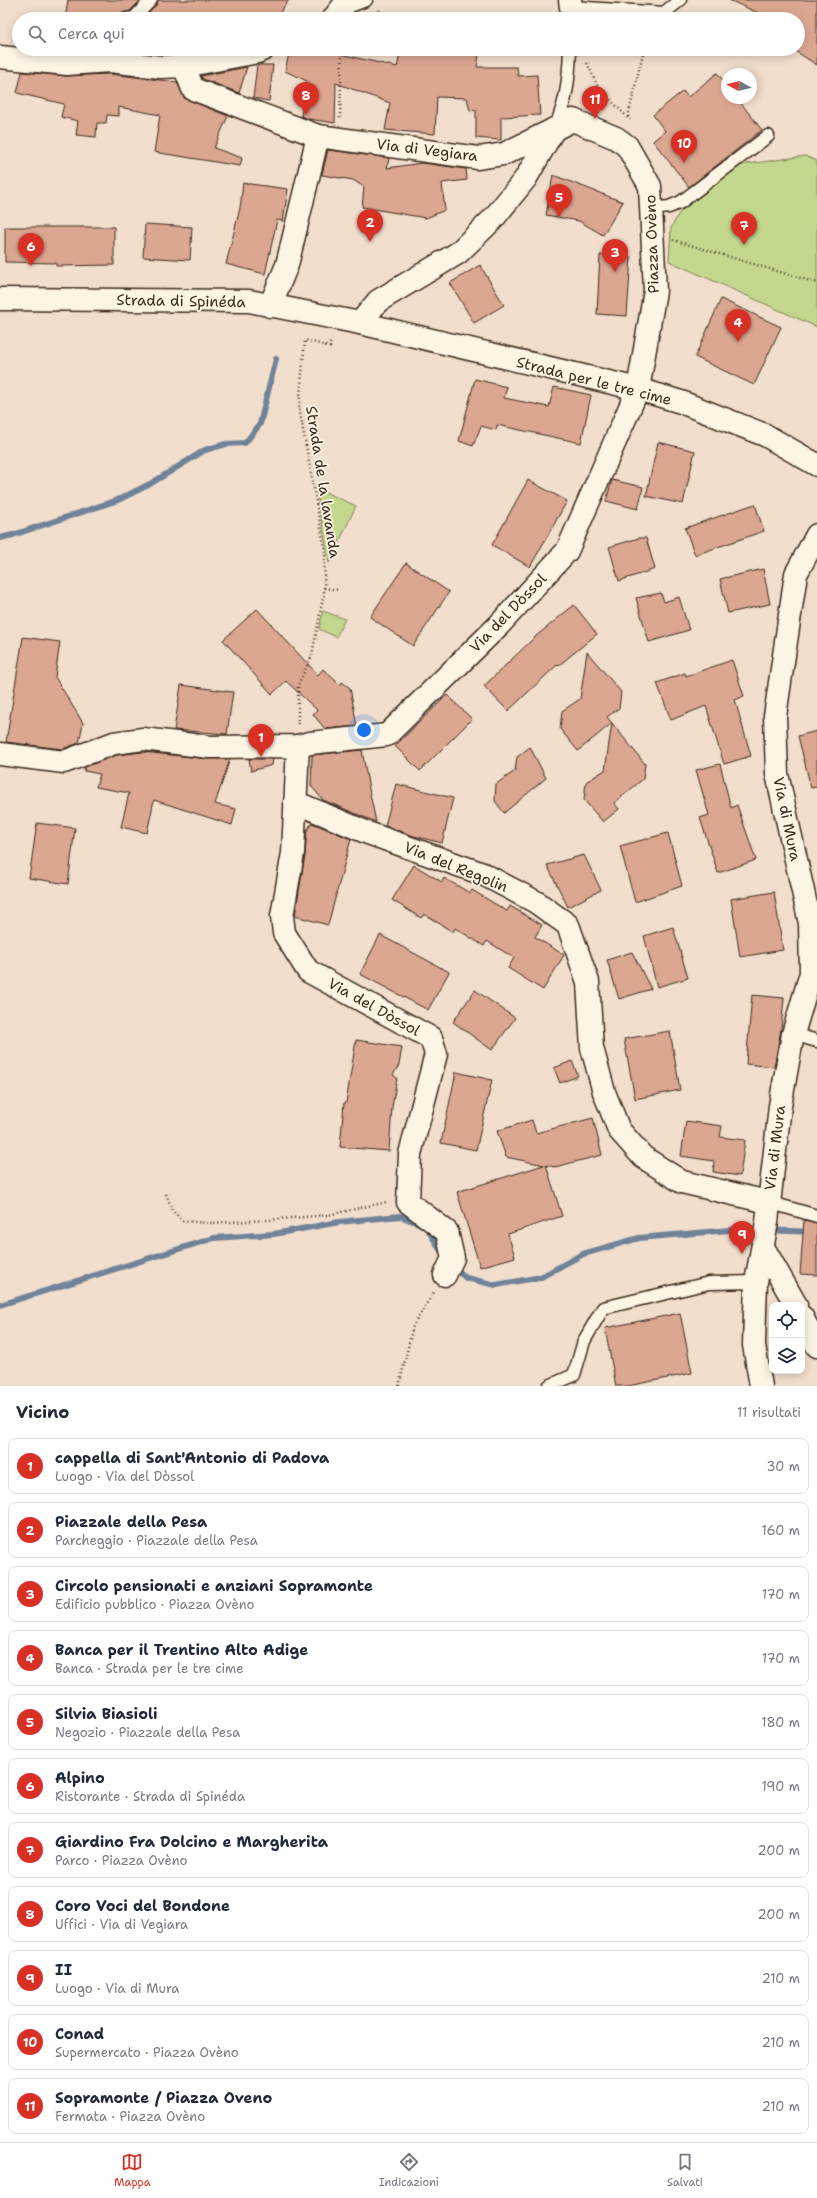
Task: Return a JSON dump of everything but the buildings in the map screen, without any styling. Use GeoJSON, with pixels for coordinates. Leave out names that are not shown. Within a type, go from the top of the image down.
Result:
{"type":"FeatureCollection","features":[{"type":"Feature","properties":{"kind":"street"},"geometry":{"type":"LineString","coordinates":[[2,60],[67,64],[106,56]]}},
{"type":"Feature","properties":{"kind":"street"},"geometry":{"type":"LineString","coordinates":[[115,56],[161,67],[184,66],[237,56]]}},
{"type":"Feature","properties":{"kind":"street","name":"Via di Vegiara"},"geometry":{"type":"LineString","coordinates":[[184,66],[193,89],[318,136],[478,158],[504,154],[554,129]]}},
{"type":"Feature","properties":{"kind":"street","name":"Piazza Ovèno"},"geometry":{"type":"LineString","coordinates":[[554,129],[574,120],[616,138],[627,146],[650,186],[655,291],[638,389]]}},
{"type":"Feature","properties":{"kind":"street"},"geometry":{"type":"LineString","coordinates":[[360,323],[378,301],[458,253],[493,219],[526,178],[554,129]]}},
{"type":"Feature","properties":{"kind":"street"},"geometry":{"type":"LineString","coordinates":[[270,306],[287,265],[318,136]]}},
{"type":"Feature","properties":{"kind":"street","name":"Strada di Spinéda"},"geometry":{"type":"LineString","coordinates":[[3,302],[249,301],[360,323]]}},
{"type":"Feature","properties":{"kind":"street","name":"Strada per le tre cime"},"geometry":{"type":"LineString","coordinates":[[360,323],[638,389],[681,402],[765,435],[817,465]]}},
{"type":"Feature","properties":{"kind":"street","name":"Via del Dòssol"},"geometry":{"type":"LineString","coordinates":[[0,754],[64,762],[114,743],[143,738],[210,747],[298,746],[310,743],[387,735],[499,625],[567,551],[638,389]]}},
{"type":"Feature","properties":{"kind":"street","name":"Via di Mura"},"geometry":{"type":"LineString","coordinates":[[761,1386],[754,1345],[756,1282],[768,1212],[780,1106],[793,1034],[811,973],[810,923],[778,774],[775,716],[796,574],[817,535]]}},
{"type":"Feature","properties":{"kind":"street","name":"Via del Dòssol"},"geometry":{"type":"LineString","coordinates":[[298,746],[293,853],[282,916],[284,933],[308,971],[431,1038],[436,1054],[410,1154],[408,1202]]}},
{"type":"Feature","properties":{"kind":"street","name":"Via del Regolin"},"geometry":{"type":"LineString","coordinates":[[296,802],[368,833],[483,874],[536,902],[568,925],[588,982],[592,1048],[604,1092],[619,1130],[643,1157],[682,1182],[768,1212]]}},
{"type":"Feature","properties":{"kind":"street"},"geometry":{"type":"LineString","coordinates":[[408,1202],[447,1232],[449,1266]]}},
{"type":"Feature","properties":{"kind":"street"},"geometry":{"type":"LineString","coordinates":[[763,1247],[794,1302]]}},
{"type":"Feature","properties":{"kind":"street"},"geometry":{"type":"LineString","coordinates":[[805,1323],[817,1346]]}},
{"type":"Feature","properties":{"kind":"lane"},"geometry":{"type":"LineString","coordinates":[[140,12],[151,0]]}},
{"type":"Feature","properties":{"kind":"lane"},"geometry":{"type":"LineString","coordinates":[[341,10],[366,0]]}},
{"type":"Feature","properties":{"kind":"lane"},"geometry":{"type":"LineString","coordinates":[[665,12],[680,0]]}},
{"type":"Feature","properties":{"kind":"lane"},"geometry":{"type":"LineString","coordinates":[[571,9],[641,12]]}},
{"type":"Feature","properties":{"kind":"lane"},"geometry":{"type":"LineString","coordinates":[[554,129],[563,111],[569,79],[570,56]]}},
{"type":"Feature","properties":{"kind":"lane"},"geometry":{"type":"LineString","coordinates":[[651,214],[681,202],[768,136]]}},
{"type":"Feature","properties":{"kind":"lane"},"geometry":{"type":"LineString","coordinates":[[793,1034],[817,1041]]}},
{"type":"Feature","properties":{"kind":"lane"},"geometry":{"type":"LineString","coordinates":[[768,1212],[817,1216]]}},
{"type":"Feature","properties":{"kind":"lane"},"geometry":{"type":"LineString","coordinates":[[549,1386],[574,1375],[584,1341],[603,1308],[709,1283],[756,1282]]}},
{"type":"Feature","properties":{"kind":"path"},"geometry":{"type":"LineString","coordinates":[[339,139],[342,56]]}},
{"type":"Feature","properties":{"kind":"path"},"geometry":{"type":"LineString","coordinates":[[584,56],[598,88],[632,122]]}},
{"type":"Feature","properties":{"kind":"path"},"geometry":{"type":"LineString","coordinates":[[616,138],[628,117],[642,56]]}},
{"type":"Feature","properties":{"kind":"path"},"geometry":{"type":"LineString","coordinates":[[669,238],[817,283]]}},
{"type":"Feature","properties":{"kind":"path","name":"Strada de la lavanda"},"geometry":{"type":"LineString","coordinates":[[298,746],[298,685],[312,655],[324,588],[325,551],[299,407],[306,340]]}},
{"type":"Feature","properties":{"kind":"path"},"geometry":{"type":"LineString","coordinates":[[324,588],[339,590]]}},
{"type":"Feature","properties":{"kind":"path"},"geometry":{"type":"LineString","coordinates":[[166,1194],[172,1210],[183,1221],[210,1223],[328,1215],[386,1202],[408,1202]]}},
{"type":"Feature","properties":{"kind":"path"},"geometry":{"type":"LineString","coordinates":[[399,1386],[413,1326],[449,1266]]}},
{"type":"Feature","properties":{"kind":"green space"},"geometry":{"type":"Polygon","coordinates":[[[805,156],[817,161],[817,327],[669,261],[671,228],[679,213],[740,165],[805,156]]]}},
{"type":"Feature","properties":{"kind":"green space"},"geometry":{"type":"Polygon","coordinates":[[[316,488],[356,506],[329,563],[316,488]]]}},
{"type":"Feature","properties":{"kind":"green space"},"geometry":{"type":"Polygon","coordinates":[[[323,611],[345,619],[336,637],[319,629],[323,611]]]}},
{"type":"Feature","properties":{"kind":"waterway"},"geometry":{"type":"LineString","coordinates":[[0,538],[118,500],[150,484],[205,450],[226,444],[245,443],[260,424],[276,359]]}},
{"type":"Feature","properties":{"kind":"waterway"},"geometry":{"type":"LineString","coordinates":[[0,1305],[214,1238],[274,1234],[339,1222],[400,1216],[426,1226],[445,1258]]}},
{"type":"Feature","properties":{"kind":"waterway"},"geometry":{"type":"LineString","coordinates":[[453,1266],[466,1278],[496,1285],[541,1277],[583,1254],[639,1238],[741,1229],[817,1232]]}},
{"type":"Feature","properties":{"kind":"place","name":"Coro Voci del Bondone"},"geometry":{"type":"Point","coordinates":[306,115]}},
{"type":"Feature","properties":{"kind":"place","name":"Sopramonte / Piazza Oveno"},"geometry":{"type":"Point","coordinates":[595,119]}},
{"type":"Feature","properties":{"kind":"place","name":"Conad"},"geometry":{"type":"Point","coordinates":[684,163]}},
{"type":"Feature","properties":{"kind":"place","name":"Silvia Biasioli"},"geometry":{"type":"Point","coordinates":[559,217]}},
{"type":"Feature","properties":{"kind":"place","name":"Piazzale della Pesa"},"geometry":{"type":"Point","coordinates":[370,242]}},
{"type":"Feature","properties":{"kind":"place","name":"Giardino Fra Dolcino e Margherita"},"geometry":{"type":"Point","coordinates":[744,245]}},
{"type":"Feature","properties":{"kind":"place","name":"Alpino"},"geometry":{"type":"Point","coordinates":[31,266]}},
{"type":"Feature","properties":{"kind":"place","name":"Circolo pensionati e anziani Sopramonte"},"geometry":{"type":"Point","coordinates":[615,272]}},
{"type":"Feature","properties":{"kind":"place","name":"Banca per il Trentino Alto Adige"},"geometry":{"type":"Point","coordinates":[738,342]}},
{"type":"Feature","properties":{"kind":"place","name":"cappella di Sant'Antonio di Padova"},"geometry":{"type":"Point","coordinates":[261,757]}},
{"type":"Feature","properties":{"kind":"place","name":"II"},"geometry":{"type":"Point","coordinates":[742,1254]}}]}
